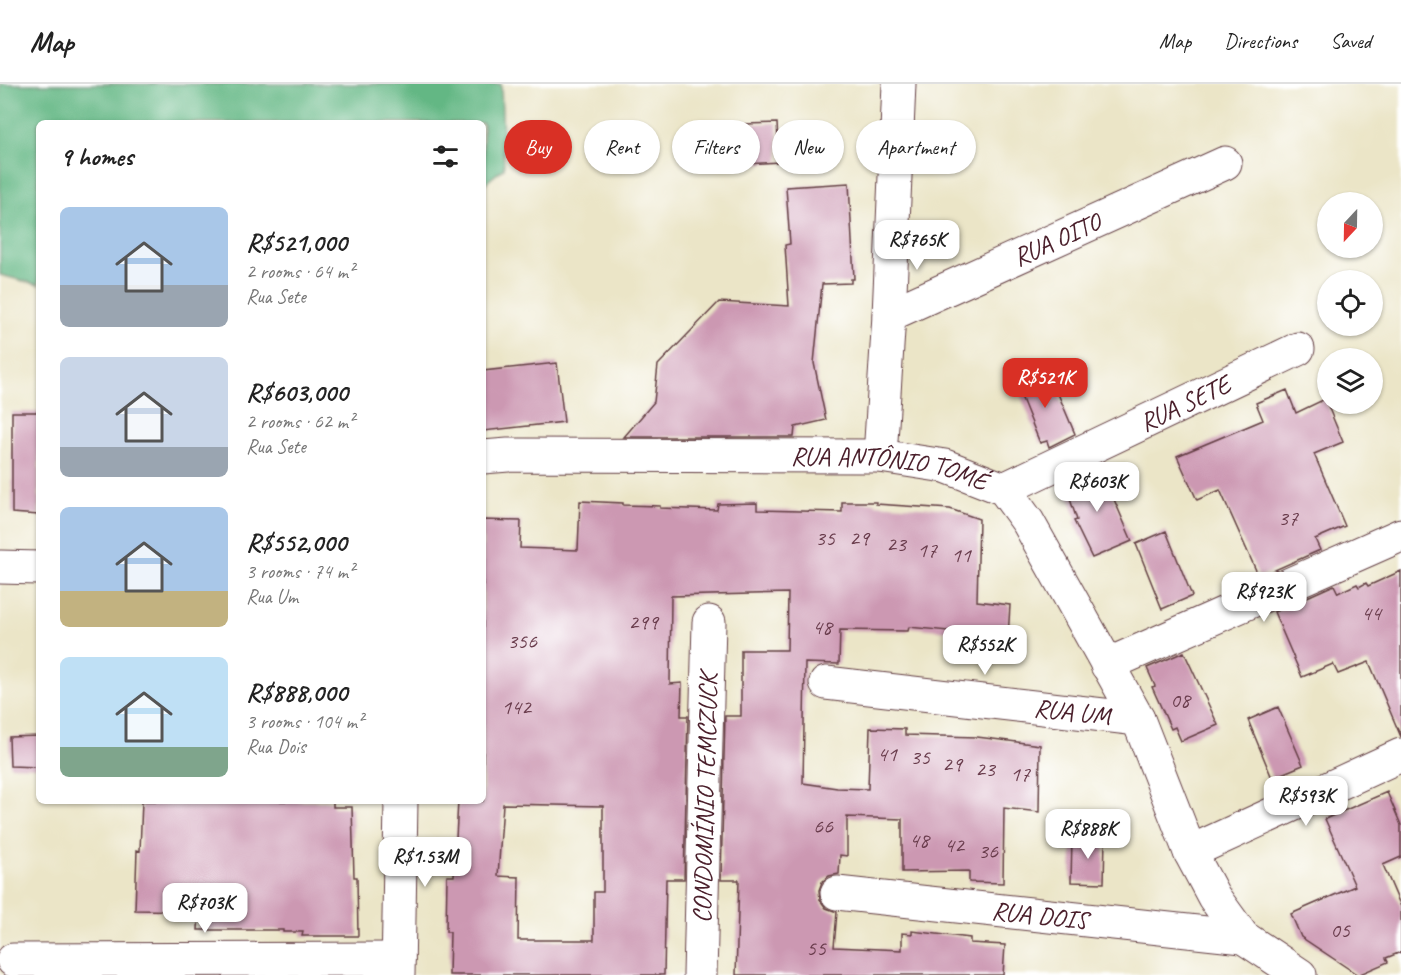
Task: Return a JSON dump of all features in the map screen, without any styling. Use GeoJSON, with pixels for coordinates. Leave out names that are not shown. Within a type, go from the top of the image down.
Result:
{"type":"FeatureCollection","features":[{"type":"Feature","properties":{"kind":"street"},"geometry":{"type":"LineString","coordinates":[[880,456],[899,84]]}},
{"type":"Feature","properties":{"kind":"street","name":"RUA OITO"},"geometry":{"type":"LineString","coordinates":[[889,315],[1225,163]]}},
{"type":"Feature","properties":{"kind":"street","name":"RUA SETE"},"geometry":{"type":"LineString","coordinates":[[1004,489],[1298,349]]}},
{"type":"Feature","properties":{"kind":"street","name":"RUA ANTÔNIO TOMÉ"},"geometry":{"type":"LineString","coordinates":[[486,457],[880,456],[945,466],[1004,489],[1028,522],[1138,719],[1190,852],[1215,897],[1243,937],[1300,975]]}},
{"type":"Feature","properties":{"kind":"street"},"geometry":{"type":"LineString","coordinates":[[1107,665],[1401,535]]}},
{"type":"Feature","properties":{"kind":"street"},"geometry":{"type":"LineString","coordinates":[[0,567],[36,568]]}},
{"type":"Feature","properties":{"kind":"street","name":"CONDOMÍNIO TEMCZUCK"},"geometry":{"type":"LineString","coordinates":[[700,975],[709,622]]}},
{"type":"Feature","properties":{"kind":"street","name":"RUA UM"},"geometry":{"type":"LineString","coordinates":[[826,683],[1138,719]]}},
{"type":"Feature","properties":{"kind":"street"},"geometry":{"type":"LineString","coordinates":[[1190,852],[1401,755]]}},
{"type":"Feature","properties":{"kind":"street"},"geometry":{"type":"LineString","coordinates":[[13,960],[398,967],[400,804]]}},
{"type":"Feature","properties":{"kind":"street","name":"RUA DOIS"},"geometry":{"type":"LineString","coordinates":[[837,893],[1243,937]]}},
{"type":"Feature","properties":{"kind":"green space"},"geometry":{"type":"Polygon","coordinates":[[[0,84],[501,84],[504,168],[486,183],[486,120],[36,120],[36,284],[0,275],[0,84]]]}},
{"type":"Feature","properties":{"kind":"building"},"geometry":{"type":"Polygon","coordinates":[[[772,123],[772,162],[760,163],[760,124],[772,123]]]}},
{"type":"Feature","properties":{"kind":"building"},"geometry":{"type":"Polygon","coordinates":[[[849,183],[854,279],[851,279],[851,283],[822,284],[814,363],[826,420],[795,427],[794,437],[624,437],[654,402],[658,365],[719,302],[789,306],[785,245],[790,244],[786,187],[849,183]]]}},
{"type":"Feature","properties":{"kind":"building"},"geometry":{"type":"Polygon","coordinates":[[[557,363],[564,422],[486,431],[486,371],[557,363]]]}},
{"type":"Feature","properties":{"kind":"building"},"geometry":{"type":"Polygon","coordinates":[[[1048,370],[1075,434],[1049,447],[1047,441],[1040,443],[1016,384],[1048,370]]]}},
{"type":"Feature","properties":{"kind":"building"},"geometry":{"type":"Polygon","coordinates":[[[1287,390],[1296,413],[1317,403],[1317,414],[1331,414],[1343,442],[1314,454],[1345,526],[1315,539],[1320,550],[1259,577],[1220,490],[1197,500],[1177,456],[1263,420],[1256,403],[1287,390]]]}},
{"type":"Feature","properties":{"kind":"building"},"geometry":{"type":"Polygon","coordinates":[[[12,412],[36,412],[36,515],[12,513],[12,412]]]}},
{"type":"Feature","properties":{"kind":"building"},"geometry":{"type":"Polygon","coordinates":[[[1100,467],[1132,541],[1092,558],[1074,521],[1077,520],[1064,481],[1100,467]]]}},
{"type":"Feature","properties":{"kind":"building"},"geometry":{"type":"Polygon","coordinates":[[[580,501],[717,510],[718,504],[757,503],[757,510],[842,512],[842,502],[876,502],[876,504],[950,509],[979,519],[977,601],[1010,605],[1008,637],[909,627],[908,631],[840,630],[839,664],[805,663],[803,783],[837,788],[868,789],[870,728],[905,729],[905,735],[977,737],[1040,745],[1039,812],[1004,808],[1003,883],[969,882],[969,871],[902,872],[902,819],[847,817],[847,856],[840,855],[839,874],[829,876],[822,882],[819,890],[820,900],[826,908],[837,912],[834,947],[902,950],[902,933],[912,934],[912,931],[970,938],[970,943],[1005,945],[1003,975],[736,975],[739,880],[721,880],[725,716],[741,716],[741,650],[787,650],[788,593],[671,596],[670,684],[682,683],[681,716],[688,716],[684,879],[666,879],[664,975],[449,975],[450,932],[446,932],[447,876],[454,876],[458,804],[486,804],[486,520],[521,521],[520,548],[578,550],[580,501]],[[503,804],[498,876],[519,877],[518,940],[594,940],[594,892],[603,892],[603,806],[503,804]]]}},
{"type":"Feature","properties":{"kind":"building"},"geometry":{"type":"Polygon","coordinates":[[[1166,531],[1192,596],[1162,609],[1136,544],[1166,531]]]}},
{"type":"Feature","properties":{"kind":"building"},"geometry":{"type":"Polygon","coordinates":[[[1401,571],[1401,737],[1369,662],[1338,674],[1333,664],[1302,677],[1274,612],[1334,585],[1338,593],[1357,584],[1359,587],[1366,583],[1368,586],[1401,571]]]}},
{"type":"Feature","properties":{"kind":"building"},"geometry":{"type":"Polygon","coordinates":[[[1184,652],[1218,725],[1181,741],[1175,727],[1171,729],[1152,687],[1155,686],[1147,668],[1184,652]]]}},
{"type":"Feature","properties":{"kind":"building"},"geometry":{"type":"Polygon","coordinates":[[[1278,707],[1303,765],[1272,778],[1248,720],[1278,707]]]}},
{"type":"Feature","properties":{"kind":"building"},"geometry":{"type":"Polygon","coordinates":[[[36,736],[36,767],[10,766],[9,737],[36,736]]]}},
{"type":"Feature","properties":{"kind":"building"},"geometry":{"type":"Polygon","coordinates":[[[1387,792],[1401,825],[1401,857],[1383,865],[1401,907],[1401,952],[1386,958],[1388,962],[1358,975],[1301,937],[1291,914],[1355,886],[1325,819],[1387,792]]]}},
{"type":"Feature","properties":{"kind":"building"},"geometry":{"type":"Polygon","coordinates":[[[142,804],[333,804],[333,807],[352,807],[358,936],[302,936],[303,932],[283,932],[283,930],[198,930],[199,911],[135,910],[137,850],[140,851],[142,804]]]}},
{"type":"Feature","properties":{"kind":"building"},"geometry":{"type":"Polygon","coordinates":[[[1072,837],[1105,837],[1104,883],[1071,882],[1072,837]]]}}]}
